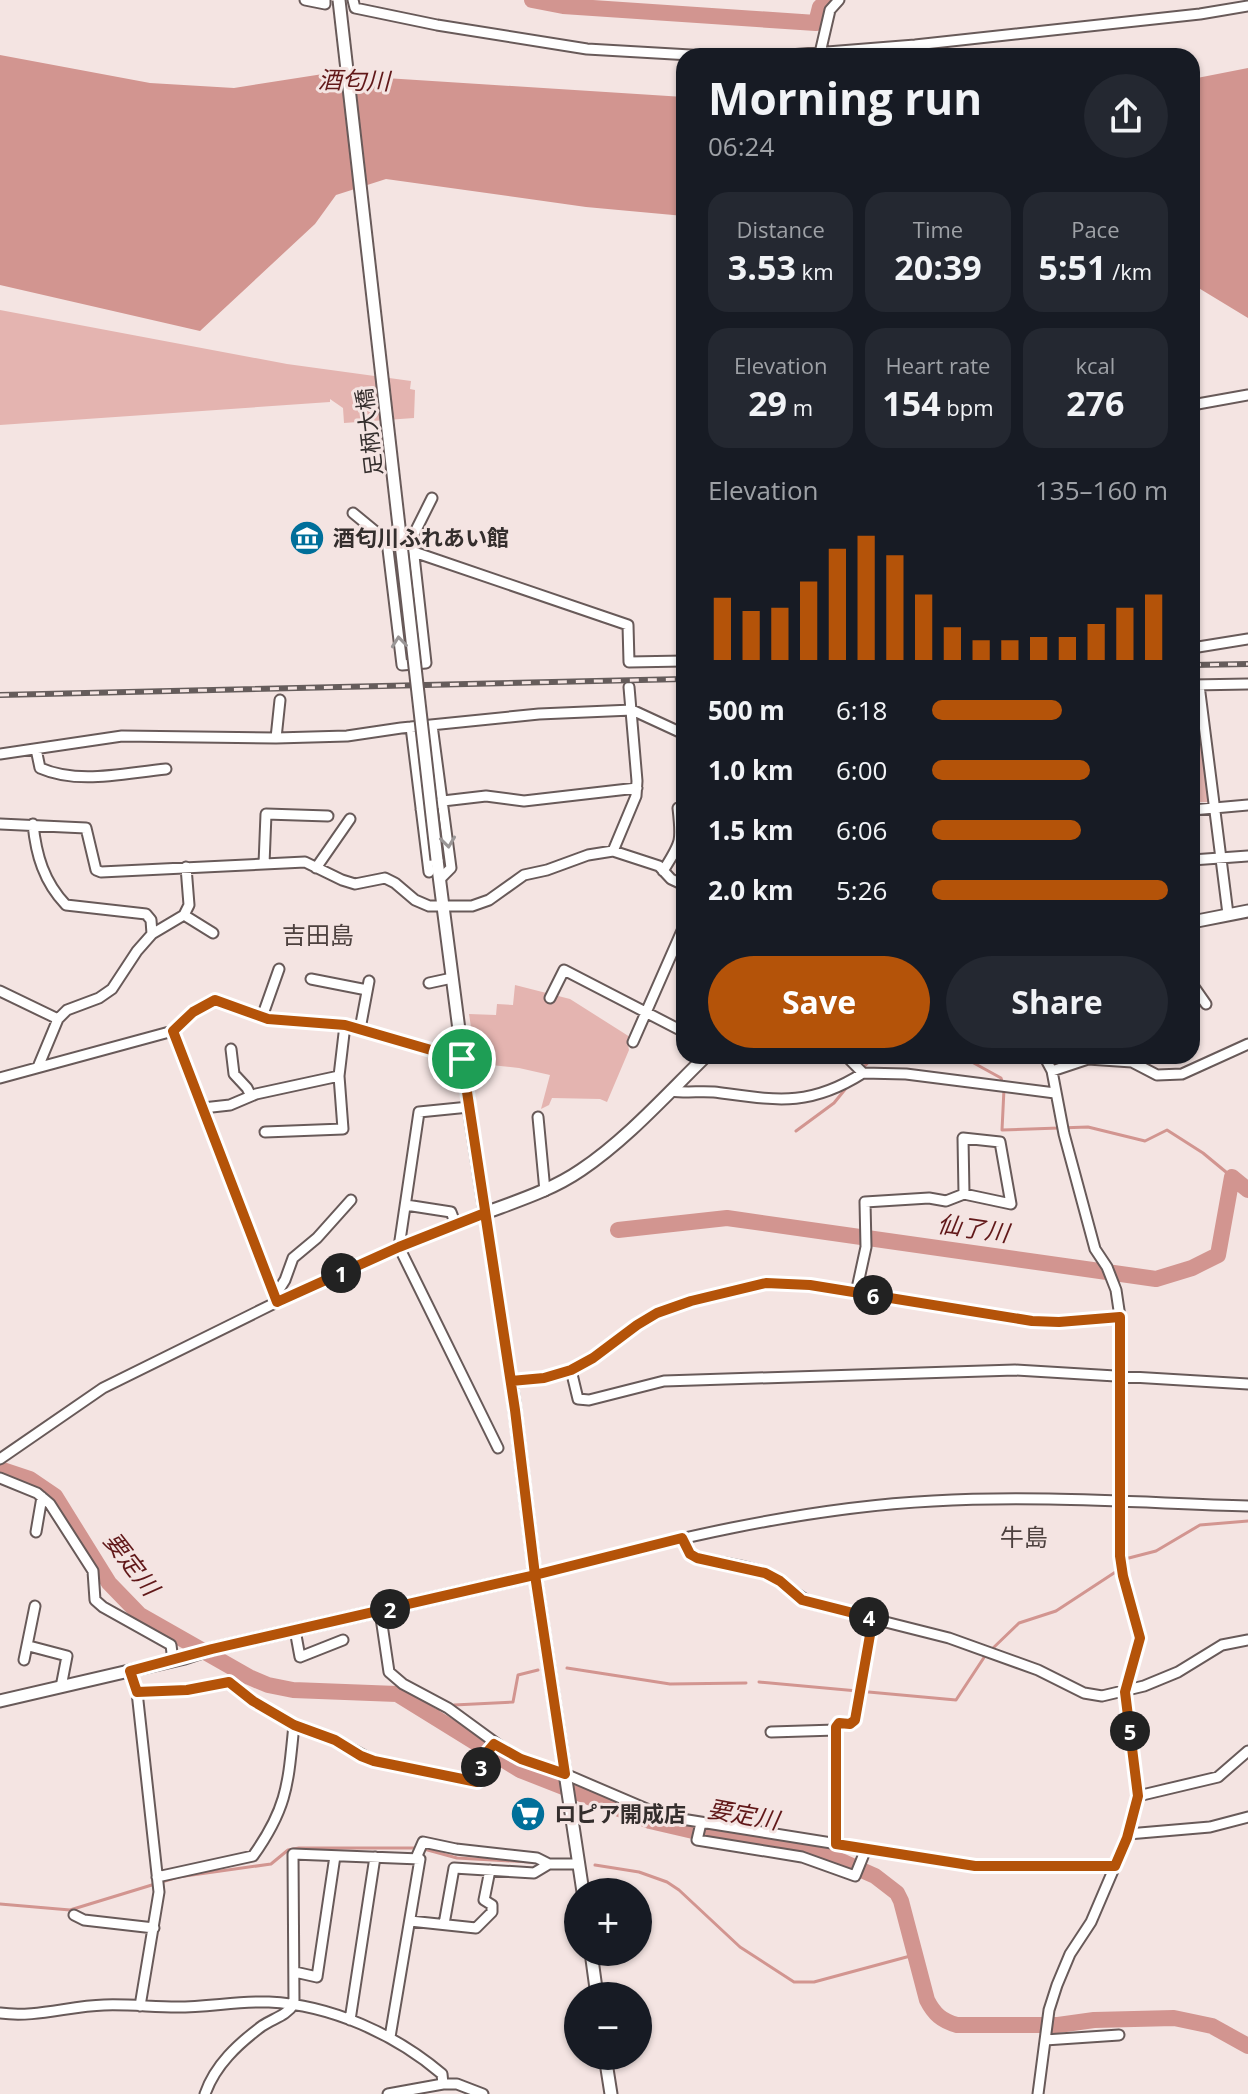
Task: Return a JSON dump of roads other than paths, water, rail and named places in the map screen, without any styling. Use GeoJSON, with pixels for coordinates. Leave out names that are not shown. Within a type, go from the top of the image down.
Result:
{"type":"FeatureCollection","features":[{"type":"Feature","properties":{"kind":"main road","name":"足柄大橋"},"geometry":{"type":"LineString","coordinates":[[339,0],[437,860],[434,876],[442,906],[511,1381],[535,1575],[581,1878]]}},
{"type":"Feature","properties":{"kind":"main road"},"geometry":{"type":"LineString","coordinates":[[1200,920],[1248,911]]}},
{"type":"Feature","properties":{"kind":"main road"},"geometry":{"type":"LineString","coordinates":[[485,1213],[545,1191],[581,1170],[629,1131],[698,1064]]}},
{"type":"Feature","properties":{"kind":"main road"},"geometry":{"type":"LineString","coordinates":[[0,1701],[535,1575]]}},
{"type":"Feature","properties":{"kind":"main road"},"geometry":{"type":"LineString","coordinates":[[607,2070],[611,2094]]}},
{"type":"Feature","properties":{"kind":"street"},"geometry":{"type":"LineString","coordinates":[[305,0],[325,4],[325,0]]}},
{"type":"Feature","properties":{"kind":"street"},"geometry":{"type":"LineString","coordinates":[[353,0],[355,8],[516,39],[587,49],[676,54]]}},
{"type":"Feature","properties":{"kind":"street"},"geometry":{"type":"LineString","coordinates":[[821,48],[830,10],[839,0]]}},
{"type":"Feature","properties":{"kind":"street"},"geometry":{"type":"LineString","coordinates":[[879,48],[1200,14],[1248,6]]}},
{"type":"Feature","properties":{"kind":"street"},"geometry":{"type":"LineString","coordinates":[[1200,404],[1248,395]]}},
{"type":"Feature","properties":{"kind":"street"},"geometry":{"type":"LineString","coordinates":[[353,513],[387,541],[402,665],[426,663],[412,538],[432,498]]}},
{"type":"Feature","properties":{"kind":"street"},"geometry":{"type":"LineString","coordinates":[[387,541],[412,538]]}},
{"type":"Feature","properties":{"kind":"street"},"geometry":{"type":"LineString","coordinates":[[414,552],[628,625],[629,665],[676,662]]}},
{"type":"Feature","properties":{"kind":"street"},"geometry":{"type":"LineString","coordinates":[[1200,647],[1248,639]]}},
{"type":"Feature","properties":{"kind":"street"},"geometry":{"type":"LineString","coordinates":[[1200,685],[1248,684]]}},
{"type":"Feature","properties":{"kind":"street"},"geometry":{"type":"LineString","coordinates":[[613,851],[637,788],[629,687]]}},
{"type":"Feature","properties":{"kind":"street"},"geometry":{"type":"LineString","coordinates":[[276,738],[280,700]]}},
{"type":"Feature","properties":{"kind":"street"},"geometry":{"type":"LineString","coordinates":[[0,754],[122,736],[347,736],[539,714],[632,710],[676,730]]}},
{"type":"Feature","properties":{"kind":"street"},"geometry":{"type":"LineString","coordinates":[[1200,718],[1228,914]]}},
{"type":"Feature","properties":{"kind":"street"},"geometry":{"type":"LineString","coordinates":[[411,727],[421,809],[434,876],[451,868],[432,725]]}},
{"type":"Feature","properties":{"kind":"street"},"geometry":{"type":"LineString","coordinates":[[36,749],[40,768],[59,777],[81,778],[166,769]]}},
{"type":"Feature","properties":{"kind":"street"},"geometry":{"type":"LineString","coordinates":[[421,809],[443,801],[486,796],[524,801],[637,788]]}},
{"type":"Feature","properties":{"kind":"street"},"geometry":{"type":"LineString","coordinates":[[1200,810],[1248,805]]}},
{"type":"Feature","properties":{"kind":"street"},"geometry":{"type":"LineString","coordinates":[[264,864],[266,814],[328,816]]}},
{"type":"Feature","properties":{"kind":"street"},"geometry":{"type":"LineString","coordinates":[[316,868],[350,819]]}},
{"type":"Feature","properties":{"kind":"street"},"geometry":{"type":"LineString","coordinates":[[0,824],[86,828],[96,870],[101,872],[305,862],[355,884],[385,878],[415,900],[429,906],[472,906],[489,900],[524,875],[588,855],[613,851],[659,866],[676,880]]}},
{"type":"Feature","properties":{"kind":"street"},"geometry":{"type":"LineString","coordinates":[[33,824],[41,866],[66,905],[146,914],[151,920],[152,934]]}},
{"type":"Feature","properties":{"kind":"street"},"geometry":{"type":"LineString","coordinates":[[663,871],[676,852]]}},
{"type":"Feature","properties":{"kind":"street"},"geometry":{"type":"LineString","coordinates":[[1200,860],[1248,856]]}},
{"type":"Feature","properties":{"kind":"street"},"geometry":{"type":"LineString","coordinates":[[38,1067],[58,1019],[67,1010],[99,998],[112,989],[152,934],[184,915],[189,905],[186,867]]}},
{"type":"Feature","properties":{"kind":"street"},"geometry":{"type":"LineString","coordinates":[[184,915],[213,933]]}},
{"type":"Feature","properties":{"kind":"street"},"geometry":{"type":"LineString","coordinates":[[633,1042],[676,944]]}},
{"type":"Feature","properties":{"kind":"street"},"geometry":{"type":"LineString","coordinates":[[262,1017],[279,969]]}},
{"type":"Feature","properties":{"kind":"street"},"geometry":{"type":"LineString","coordinates":[[550,998],[564,970],[676,1028]]}},
{"type":"Feature","properties":{"kind":"street"},"geometry":{"type":"LineString","coordinates":[[429,983],[452,978]]}},
{"type":"Feature","properties":{"kind":"street"},"geometry":{"type":"LineString","coordinates":[[311,979],[368,986],[360,1029]]}},
{"type":"Feature","properties":{"kind":"street"},"geometry":{"type":"LineString","coordinates":[[0,991],[58,1019]]}},
{"type":"Feature","properties":{"kind":"street"},"geometry":{"type":"LineString","coordinates":[[1200,995],[1206,1004]]}},
{"type":"Feature","properties":{"kind":"street"},"geometry":{"type":"LineString","coordinates":[[0,1078],[173,1031],[193,1012],[215,1000],[262,1017],[345,1025],[462,1059]]}},
{"type":"Feature","properties":{"kind":"street"},"geometry":{"type":"LineString","coordinates":[[265,1132],[343,1129],[339,1076],[345,1025]]}},
{"type":"Feature","properties":{"kind":"street"},"geometry":{"type":"LineString","coordinates":[[173,1031],[276,1299]]}},
{"type":"Feature","properties":{"kind":"street"},"geometry":{"type":"LineString","coordinates":[[1136,1064],[1157,1075],[1182,1074],[1248,1044]]}},
{"type":"Feature","properties":{"kind":"street"},"geometry":{"type":"LineString","coordinates":[[231,1049],[234,1074],[251,1096]]}},
{"type":"Feature","properties":{"kind":"street"},"geometry":{"type":"LineString","coordinates":[[854,1064],[863,1073]]}},
{"type":"Feature","properties":{"kind":"street"},"geometry":{"type":"LineString","coordinates":[[1038,2094],[1049,2010],[1070,1954],[1091,1922],[1115,1866],[1138,1796],[1125,1692],[1140,1638],[1122,1570],[1120,1317],[1116,1290],[1107,1267],[1095,1249],[1048,1064]]}},
{"type":"Feature","properties":{"kind":"street"},"geometry":{"type":"LineString","coordinates":[[1052,1071],[1072,1064]]}},
{"type":"Feature","properties":{"kind":"street"},"geometry":{"type":"LineString","coordinates":[[671,1091],[791,1101],[809,1098],[863,1073],[906,1074],[1055,1093]]}},
{"type":"Feature","properties":{"kind":"street"},"geometry":{"type":"LineString","coordinates":[[203,1108],[230,1105],[251,1096],[339,1076]]}},
{"type":"Feature","properties":{"kind":"street"},"geometry":{"type":"LineString","coordinates":[[469,1107],[419,1112],[399,1247],[498,1448]]}},
{"type":"Feature","properties":{"kind":"street"},"geometry":{"type":"LineString","coordinates":[[538,1117],[545,1191]]}},
{"type":"Feature","properties":{"kind":"street"},"geometry":{"type":"LineString","coordinates":[[856,1293],[866,1247],[865,1202],[929,1198],[946,1201],[964,1194],[1011,1204],[1000,1142],[963,1138],[964,1194]]}},
{"type":"Feature","properties":{"kind":"street"},"geometry":{"type":"LineString","coordinates":[[276,1299],[293,1258],[317,1238],[351,1200]]}},
{"type":"Feature","properties":{"kind":"street"},"geometry":{"type":"LineString","coordinates":[[406,1205],[451,1212],[456,1225]]}},
{"type":"Feature","properties":{"kind":"street"},"geometry":{"type":"LineString","coordinates":[[2,1458],[103,1388],[276,1299],[485,1213]]}},
{"type":"Feature","properties":{"kind":"street"},"geometry":{"type":"LineString","coordinates":[[511,1381],[544,1378],[571,1370],[657,1313],[691,1301],[766,1283],[801,1284],[1032,1321],[1120,1317]]}},
{"type":"Feature","properties":{"kind":"street"},"geometry":{"type":"LineString","coordinates":[[571,1370],[578,1399],[589,1400],[664,1381],[1015,1370],[1248,1384]]}},
{"type":"Feature","properties":{"kind":"street"},"geometry":{"type":"LineString","coordinates":[[0,1478],[15,1482],[50,1504],[93,1571],[95,1600],[171,1645],[173,1661]]}},
{"type":"Feature","properties":{"kind":"street"},"geometry":{"type":"LineString","coordinates":[[36,1532],[42,1497]]}},
{"type":"Feature","properties":{"kind":"street"},"geometry":{"type":"LineString","coordinates":[[535,1575],[682,1538],[847,1509],[993,1498],[1248,1506]]}},
{"type":"Feature","properties":{"kind":"street"},"geometry":{"type":"LineString","coordinates":[[682,1538],[690,1554],[697,1558],[765,1573],[802,1600],[949,1638],[1038,1670],[1084,1693],[1102,1696],[1125,1692],[1174,1674],[1222,1645],[1248,1640]]}},
{"type":"Feature","properties":{"kind":"street"},"geometry":{"type":"LineString","coordinates":[[24,1660],[35,1606]]}},
{"type":"Feature","properties":{"kind":"street"},"geometry":{"type":"LineString","coordinates":[[380,1611],[389,1672],[403,1684],[447,1707],[493,1745],[663,1816],[975,1866],[1115,1866]]}},
{"type":"Feature","properties":{"kind":"street"},"geometry":{"type":"LineString","coordinates":[[836,1844],[836,1730],[839,1723],[854,1722],[873,1618]]}},
{"type":"Feature","properties":{"kind":"street"},"geometry":{"type":"LineString","coordinates":[[295,1630],[300,1657],[343,1640]]}},
{"type":"Feature","properties":{"kind":"street"},"geometry":{"type":"LineString","coordinates":[[29,1646],[67,1656],[61,1687]]}},
{"type":"Feature","properties":{"kind":"street"},"geometry":{"type":"LineString","coordinates":[[130,1671],[137,1692],[159,1892],[140,2006]]}},
{"type":"Feature","properties":{"kind":"street"},"geometry":{"type":"LineString","coordinates":[[137,1692],[187,1690],[229,1682],[253,1701],[294,1725],[335,1740],[374,1761],[477,1782],[484,1756],[493,1745]]}},
{"type":"Feature","properties":{"kind":"street"},"geometry":{"type":"LineString","coordinates":[[157,1877],[253,1856],[281,1809],[294,1725]]}},
{"type":"Feature","properties":{"kind":"street"},"geometry":{"type":"LineString","coordinates":[[771,1732],[836,1730]]}},
{"type":"Feature","properties":{"kind":"street"},"geometry":{"type":"LineString","coordinates":[[1138,1796],[1218,1777],[1248,1751]]}},
{"type":"Feature","properties":{"kind":"street"},"geometry":{"type":"LineString","coordinates":[[1128,1834],[1210,1827],[1248,1817]]}},
{"type":"Feature","properties":{"kind":"street"},"geometry":{"type":"LineString","coordinates":[[700,1824],[697,1840],[802,1857],[855,1876],[866,1849]]}},
{"type":"Feature","properties":{"kind":"street"},"geometry":{"type":"LineString","coordinates":[[416,1858],[423,1842],[537,1858],[549,1864],[579,1864]]}},
{"type":"Feature","properties":{"kind":"street"},"geometry":{"type":"LineString","coordinates":[[205,2094],[217,2067],[263,2025],[288,2013],[294,2004],[293,1854],[420,1859],[390,2037]]}},
{"type":"Feature","properties":{"kind":"street"},"geometry":{"type":"LineString","coordinates":[[295,1972],[317,1977],[335,1856]]}},
{"type":"Feature","properties":{"kind":"street"},"geometry":{"type":"LineString","coordinates":[[350,2020],[375,1857]]}},
{"type":"Feature","properties":{"kind":"street"},"geometry":{"type":"LineString","coordinates":[[444,1924],[454,1868],[534,1873],[549,1864]]}},
{"type":"Feature","properties":{"kind":"street"},"geometry":{"type":"LineString","coordinates":[[410,1921],[476,1928],[492,1912],[492,1905],[484,1900],[490,1870]]}},
{"type":"Feature","properties":{"kind":"street"},"geometry":{"type":"LineString","coordinates":[[74,1915],[84,1920],[154,1928]]}},
{"type":"Feature","properties":{"kind":"street"},"geometry":{"type":"LineString","coordinates":[[0,2013],[28,2014],[103,2005],[294,2004],[350,2020],[390,2037],[442,2074],[443,2084]]}},
{"type":"Feature","properties":{"kind":"street"},"geometry":{"type":"LineString","coordinates":[[1045,2036],[1119,2035]]}},
{"type":"Feature","properties":{"kind":"street"},"geometry":{"type":"LineString","coordinates":[[388,2094],[443,2084],[457,2084],[483,2094]]}},
{"type":"Feature","properties":{"kind":"water","name":"酒匂川"},"geometry":{"type":"Polygon","coordinates":[[[0,55],[150,83],[234,88],[323,74],[676,96],[676,215],[586,207],[386,179],[336,195],[315,224],[200,331],[0,285],[0,55]]]}},
{"type":"Feature","properties":{"kind":"water"},"geometry":{"type":"Polygon","coordinates":[[[1248,68],[1248,318],[1200,289],[1200,77],[1248,68]]]}},
{"type":"Feature","properties":{"kind":"waterway"},"geometry":{"type":"LineString","coordinates":[[532,0],[563,6],[816,23],[820,7],[829,0]]}},
{"type":"Feature","properties":{"kind":"waterway"},"geometry":{"type":"LineString","coordinates":[[862,1069],[867,1064]]}},
{"type":"Feature","properties":{"kind":"waterway"},"geometry":{"type":"LineString","coordinates":[[976,1064],[1001,1078],[1004,1089],[1002,1130],[1088,1127],[1145,1141],[1167,1130],[1203,1153],[1232,1177]]}},
{"type":"Feature","properties":{"kind":"waterway"},"geometry":{"type":"LineString","coordinates":[[796,1131],[834,1103],[847,1087]]}},
{"type":"Feature","properties":{"kind":"waterway","name":"仙了川"},"geometry":{"type":"LineString","coordinates":[[618,1230],[727,1218],[1156,1279],[1192,1268],[1218,1255],[1232,1177],[1248,1190]]}},
{"type":"Feature","properties":{"kind":"waterway","name":"要定川"},"geometry":{"type":"LineString","coordinates":[[0,1469],[30,1479],[55,1496],[109,1583],[140,1615],[249,1677],[293,1690],[397,1694],[520,1770],[650,1821],[706,1834],[798,1848],[832,1857],[875,1876],[897,1893],[901,1901],[927,2000],[936,2013],[947,2021],[957,2025],[1058,2025],[1094,2020],[1174,2018],[1212,2026],[1248,2046]]}},
{"type":"Feature","properties":{"kind":"waterway"},"geometry":{"type":"LineString","coordinates":[[1125,1559],[1156,1551],[1200,1525],[1248,1521]]}},
{"type":"Feature","properties":{"kind":"waterway"},"geometry":{"type":"LineString","coordinates":[[991,1650],[1019,1623],[1056,1611],[1117,1571]]}},
{"type":"Feature","properties":{"kind":"waterway"},"geometry":{"type":"LineString","coordinates":[[759,1682],[956,1700],[985,1656]]}},
{"type":"Feature","properties":{"kind":"waterway"},"geometry":{"type":"LineString","coordinates":[[567,1668],[670,1684],[746,1683]]}},
{"type":"Feature","properties":{"kind":"waterway"},"geometry":{"type":"LineString","coordinates":[[454,1705],[513,1702],[518,1675],[538,1670]]}},
{"type":"Feature","properties":{"kind":"waterway"},"geometry":{"type":"LineString","coordinates":[[429,1713],[438,1710]]}},
{"type":"Feature","properties":{"kind":"waterway"},"geometry":{"type":"LineString","coordinates":[[0,1904],[70,1910],[178,1877],[271,1864],[288,1850],[299,1848],[417,1848]]}},
{"type":"Feature","properties":{"kind":"waterway"},"geometry":{"type":"LineString","coordinates":[[424,1849],[457,1858],[530,1862]]}},
{"type":"Feature","properties":{"kind":"waterway"},"geometry":{"type":"LineString","coordinates":[[595,1865],[639,1872],[667,1882],[740,1947],[794,1982],[814,1982],[914,1955]]}},
{"type":"Feature","properties":{"kind":"railway"},"geometry":{"type":"LineString","coordinates":[[1200,665],[1248,664]]}},
{"type":"Feature","properties":{"kind":"railway"},"geometry":{"type":"LineString","coordinates":[[0,695],[676,679]]}},
{"type":"Feature","properties":{"kind":"place","name":"酒匂川ふれあい館"},"geometry":{"type":"Point","coordinates":[307,538]}},
{"type":"Feature","properties":{"kind":"place","name":"ロピア開成店"},"geometry":{"type":"Point","coordinates":[528,1814]}},
{"type":"Feature","properties":{"kind":"district","name":"吉田島"},"geometry":{"type":"Point","coordinates":[318,936]}},
{"type":"Feature","properties":{"kind":"district","name":"牛島"},"geometry":{"type":"Point","coordinates":[1024,1538]}}]}
